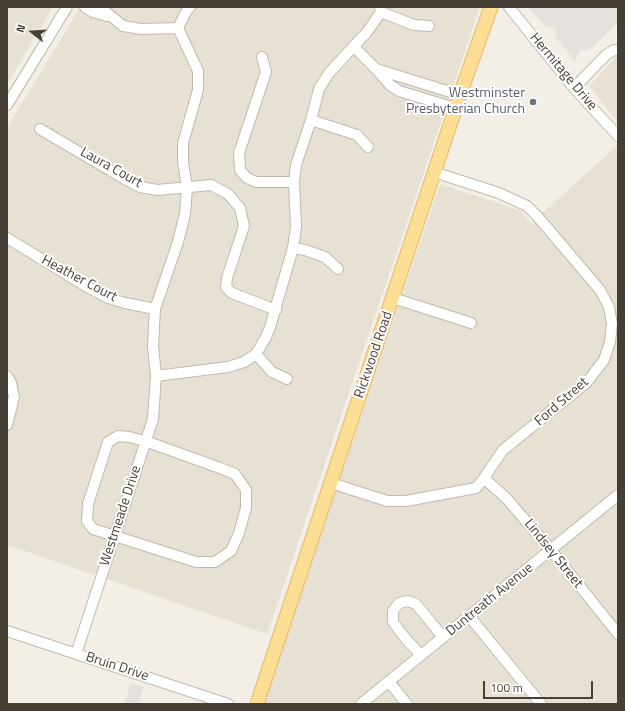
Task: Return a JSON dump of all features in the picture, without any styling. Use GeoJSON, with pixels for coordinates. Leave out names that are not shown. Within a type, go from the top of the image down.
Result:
{"type":"FeatureCollection","features":[{"type":"Feature","properties":{"kind":"main road","name":"Rickwood Road"},"geometry":{"type":"LineString","coordinates":[[257,704],[434,172],[491,7]]}},
{"type":"Feature","properties":{"kind":"street"},"geometry":{"type":"LineString","coordinates":[[8,100],[67,7]]}},
{"type":"Feature","properties":{"kind":"street"},"geometry":{"type":"LineString","coordinates":[[85,7],[93,12],[111,17]]}},
{"type":"Feature","properties":{"kind":"street"},"geometry":{"type":"LineString","coordinates":[[100,7],[123,26],[141,29],[178,28],[190,7]]}},
{"type":"Feature","properties":{"kind":"street","name":"Hermitage Drive"},"geometry":{"type":"LineString","coordinates":[[509,7],[574,88],[618,136]]}},
{"type":"Feature","properties":{"kind":"street"},"geometry":{"type":"LineString","coordinates":[[156,376],[228,367],[244,362],[256,354],[266,337],[276,310],[293,248],[296,227],[294,182],[296,165],[319,90],[328,73],[367,32],[380,10],[414,25],[429,26]]}},
{"type":"Feature","properties":{"kind":"street","name":"Westmeade Drive"},"geometry":{"type":"LineString","coordinates":[[76,654],[152,419],[156,376],[153,346],[155,309],[178,242],[185,214],[187,188],[183,162],[183,143],[198,90],[198,71],[178,28]]}},
{"type":"Feature","properties":{"kind":"street"},"geometry":{"type":"LineString","coordinates":[[353,46],[376,68],[390,85],[399,91],[456,108]]}},
{"type":"Feature","properties":{"kind":"street"},"geometry":{"type":"LineString","coordinates":[[574,88],[606,55],[617,49]]}},
{"type":"Feature","properties":{"kind":"street"},"geometry":{"type":"LineString","coordinates":[[262,57],[266,72],[239,153],[240,170],[247,178],[256,182],[294,182]]}},
{"type":"Feature","properties":{"kind":"street"},"geometry":{"type":"LineString","coordinates":[[376,68],[460,95]]}},
{"type":"Feature","properties":{"kind":"street"},"geometry":{"type":"LineString","coordinates":[[311,120],[357,135],[368,147]]}},
{"type":"Feature","properties":{"kind":"street","name":"Laura Court"},"geometry":{"type":"LineString","coordinates":[[40,129],[140,187],[157,190],[211,185],[228,194],[240,208],[244,226],[227,278],[226,287],[232,294],[276,310]]}},
{"type":"Feature","properties":{"kind":"street","name":"Ford Street"},"geometry":{"type":"LineString","coordinates":[[331,483],[387,501],[406,501],[476,488],[503,450],[587,382],[604,360],[610,342],[612,324],[609,307],[600,290],[527,206],[499,193],[434,172]]}},
{"type":"Feature","properties":{"kind":"street","name":"Heather Court"},"geometry":{"type":"LineString","coordinates":[[7,238],[108,298],[155,309]]}},
{"type":"Feature","properties":{"kind":"street"},"geometry":{"type":"LineString","coordinates":[[293,248],[305,250],[325,257],[338,268]]}},
{"type":"Feature","properties":{"kind":"street"},"geometry":{"type":"LineString","coordinates":[[393,298],[471,323]]}},
{"type":"Feature","properties":{"kind":"street"},"geometry":{"type":"LineString","coordinates":[[256,354],[272,372],[286,379]]}},
{"type":"Feature","properties":{"kind":"street"},"geometry":{"type":"LineString","coordinates":[[7,376],[11,383],[14,397],[7,425]]}},
{"type":"Feature","properties":{"kind":"street"},"geometry":{"type":"LineString","coordinates":[[118,436],[129,437],[145,442],[220,468],[234,474],[246,490],[246,508],[239,533],[231,551],[215,562],[196,562],[115,536],[93,529],[87,521],[88,504],[108,442],[118,436]]}},
{"type":"Feature","properties":{"kind":"street","name":"Lindsey Street"},"geometry":{"type":"LineString","coordinates":[[484,478],[507,499],[551,550],[618,634]]}},
{"type":"Feature","properties":{"kind":"street","name":"Duntreath Avenue"},"geometry":{"type":"LineString","coordinates":[[361,704],[618,495]]}},
{"type":"Feature","properties":{"kind":"street"},"geometry":{"type":"LineString","coordinates":[[421,655],[405,638],[393,622],[393,611],[399,603],[408,601],[416,604],[443,637]]}},
{"type":"Feature","properties":{"kind":"street"},"geometry":{"type":"LineString","coordinates":[[469,616],[541,704]]}},
{"type":"Feature","properties":{"kind":"street","name":"Bruin Drive"},"geometry":{"type":"LineString","coordinates":[[7,631],[228,704]]}},
{"type":"Feature","properties":{"kind":"street"},"geometry":{"type":"LineString","coordinates":[[389,682],[407,704]]}},
{"type":"Feature","properties":{"kind":"shaded area"},"geometry":{"type":"Polygon","coordinates":[[[7,7],[53,7],[7,84],[7,7]]]}},
{"type":"Feature","properties":{"kind":"shaded area"},"geometry":{"type":"Polygon","coordinates":[[[80,7],[480,7],[267,634],[7,545],[7,128],[80,7]]]}},
{"type":"Feature","properties":{"kind":"shaded area"},"geometry":{"type":"Polygon","coordinates":[[[528,7],[618,7],[618,23],[589,50],[580,50],[575,61],[555,37],[556,30],[544,25],[528,7]]]}},
{"type":"Feature","properties":{"kind":"shaded area"},"geometry":{"type":"Polygon","coordinates":[[[618,55],[618,122],[589,86],[618,55]]]}},
{"type":"Feature","properties":{"kind":"shaded area"},"geometry":{"type":"Polygon","coordinates":[[[618,145],[618,704],[263,704],[440,184],[519,210],[531,223],[618,145]]]}},
{"type":"Feature","properties":{"kind":"shaded area"},"geometry":{"type":"Polygon","coordinates":[[[131,683],[144,687],[138,704],[124,704],[131,683]]]}},
{"type":"Feature","properties":{"kind":"place","name":"Westminster Presbyterian Church"},"geometry":{"type":"Point","coordinates":[533,102]}}]}
